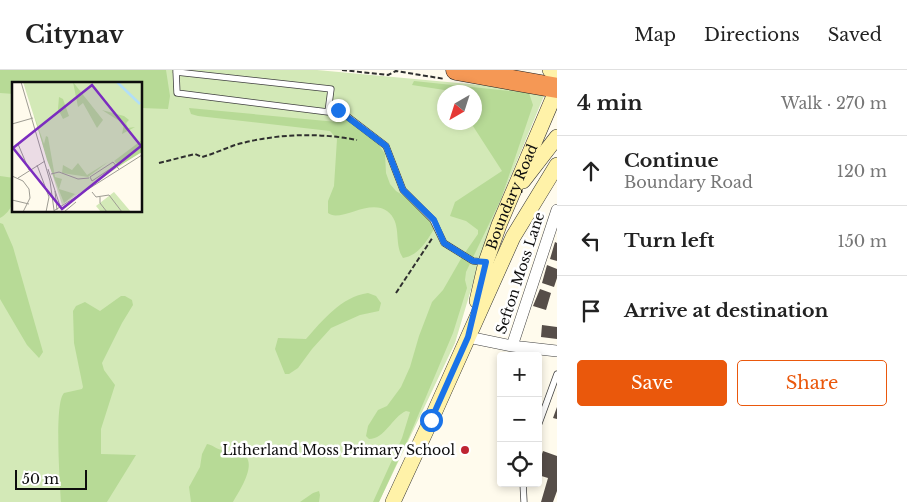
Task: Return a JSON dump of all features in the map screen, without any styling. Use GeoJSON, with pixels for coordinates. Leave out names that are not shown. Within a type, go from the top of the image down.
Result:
{"type":"FeatureCollection","features":[{"type":"Feature","properties":{"kind":"highway"},"geometry":{"type":"LineString","coordinates":[[455,75],[557,89]]}},
{"type":"Feature","properties":{"kind":"street"},"geometry":{"type":"LineString","coordinates":[[550,70],[557,71]]}},
{"type":"Feature","properties":{"kind":"street","name":"Boundary Road"},"geometry":{"type":"LineString","coordinates":[[468,337],[486,262],[510,198],[557,89]]}},
{"type":"Feature","properties":{"kind":"street"},"geometry":{"type":"LineString","coordinates":[[510,198],[557,137]]}},
{"type":"Feature","properties":{"kind":"street","name":"Boundary Road"},"geometry":{"type":"LineString","coordinates":[[392,502],[513,237],[557,165]]}},
{"type":"Feature","properties":{"kind":"street","name":"Sefton Moss Lane"},"geometry":{"type":"LineString","coordinates":[[512,346],[557,210]]}},
{"type":"Feature","properties":{"kind":"street"},"geometry":{"type":"LineString","coordinates":[[468,337],[512,346],[557,352]]}},
{"type":"Feature","properties":{"kind":"lane"},"geometry":{"type":"LineString","coordinates":[[176,71],[331,89],[328,112],[177,93],[176,71]]}},
{"type":"Feature","properties":{"kind":"lane"},"geometry":{"type":"LineString","coordinates":[[338,110],[386,146],[403,190],[434,220],[444,243],[473,261],[486,262]]}},
{"type":"Feature","properties":{"kind":"lane"},"geometry":{"type":"LineString","coordinates":[[542,415],[557,374]]}},
{"type":"Feature","properties":{"kind":"lane"},"geometry":{"type":"LineString","coordinates":[[523,487],[524,502]]}},
{"type":"Feature","properties":{"kind":"path"},"geometry":{"type":"LineString","coordinates":[[342,70],[388,74],[396,71],[455,75]]}},
{"type":"Feature","properties":{"kind":"path"},"geometry":{"type":"LineString","coordinates":[[159,163],[195,154],[202,157],[234,146],[290,135],[339,136],[357,140]]}},
{"type":"Feature","properties":{"kind":"path"},"geometry":{"type":"LineString","coordinates":[[396,293],[434,235]]}},
{"type":"Feature","properties":{"kind":"green space"},"geometry":{"type":"Polygon","coordinates":[[[0,70],[317,70],[481,85],[437,85],[437,130],[482,130],[482,85],[546,91],[490,226],[455,343],[379,502],[0,502],[0,70]]]}},
{"type":"Feature","properties":{"kind":"green space"},"geometry":{"type":"Polygon","coordinates":[[[0,70],[166,70],[170,96],[168,109],[142,108],[142,82],[12,82],[12,94],[0,93],[0,70]]]}},
{"type":"Feature","properties":{"kind":"green space"},"geometry":{"type":"Polygon","coordinates":[[[414,81],[452,85],[437,85],[437,89],[412,85],[414,81]]]}},
{"type":"Feature","properties":{"kind":"green space"},"geometry":{"type":"Polygon","coordinates":[[[482,88],[529,93],[533,105],[501,199],[466,272],[467,288],[453,333],[379,502],[373,502],[402,438],[410,412],[406,411],[401,414],[384,432],[375,438],[369,439],[366,436],[368,426],[378,410],[387,406],[401,387],[410,367],[432,302],[443,290],[478,234],[478,230],[466,221],[450,216],[455,202],[502,171],[476,130],[482,130],[482,88]]]}},
{"type":"Feature","properties":{"kind":"green space"},"geometry":{"type":"Polygon","coordinates":[[[189,108],[337,122],[338,114],[375,139],[385,154],[386,173],[390,184],[396,191],[417,204],[425,216],[436,226],[419,250],[403,258],[400,252],[395,221],[387,211],[372,207],[340,215],[328,213],[328,201],[334,186],[337,139],[330,131],[198,116],[191,114],[189,108]]]}},
{"type":"Feature","properties":{"kind":"green space"},"geometry":{"type":"Polygon","coordinates":[[[0,176],[12,178],[12,204],[9,210],[0,218],[0,176]]]}},
{"type":"Feature","properties":{"kind":"green space"},"geometry":{"type":"Polygon","coordinates":[[[0,223],[3,224],[13,247],[43,352],[39,358],[27,345],[0,299],[0,223]]]}},
{"type":"Feature","properties":{"kind":"green space"},"geometry":{"type":"Polygon","coordinates":[[[368,293],[376,296],[381,303],[379,311],[360,315],[331,328],[298,368],[289,374],[285,374],[275,349],[278,338],[306,339],[341,304],[358,295],[368,293]]]}},
{"type":"Feature","properties":{"kind":"green space"},"geometry":{"type":"Polygon","coordinates":[[[121,296],[132,300],[133,305],[102,363],[104,370],[115,385],[101,429],[101,454],[136,455],[107,502],[61,502],[58,427],[61,400],[64,393],[82,389],[83,387],[74,343],[73,311],[76,306],[85,302],[100,311],[121,296]]]}},
{"type":"Feature","properties":{"kind":"green space"},"geometry":{"type":"Polygon","coordinates":[[[207,444],[227,451],[241,453],[249,462],[243,484],[233,502],[191,502],[189,487],[200,467],[202,454],[207,444]]]}},
{"type":"Feature","properties":{"kind":"green space"},"geometry":{"type":"Polygon","coordinates":[[[319,491],[319,502],[300,502],[313,493],[319,491]]]}},
{"type":"Feature","properties":{"kind":"building"},"geometry":{"type":"Polygon","coordinates":[[[555,242],[557,243],[557,261],[550,259],[555,242]]]}},
{"type":"Feature","properties":{"kind":"building"},"geometry":{"type":"Polygon","coordinates":[[[547,265],[557,269],[554,287],[542,283],[547,265]]]}},
{"type":"Feature","properties":{"kind":"building"},"geometry":{"type":"Polygon","coordinates":[[[540,289],[551,293],[546,310],[533,306],[540,289]]]}},
{"type":"Feature","properties":{"kind":"building"},"geometry":{"type":"Polygon","coordinates":[[[542,325],[557,327],[557,339],[541,337],[542,325]]]}},
{"type":"Feature","properties":{"kind":"building"},"geometry":{"type":"Polygon","coordinates":[[[557,407],[557,419],[553,418],[557,407]]]}},
{"type":"Feature","properties":{"kind":"building"},"geometry":{"type":"Polygon","coordinates":[[[543,451],[557,456],[557,491],[553,502],[541,502],[548,478],[542,476],[543,451]]]}},
{"type":"Feature","properties":{"kind":"place","name":"Litherland Moss Primary School"},"geometry":{"type":"Point","coordinates":[465,450]}},
{"type":"Feature","properties":{"kind":"route"},"geometry":{"type":"LineString","coordinates":[[338,110],[386,146],[403,190],[434,220],[444,243],[473,261],[486,262],[468,337],[431,420]]}}]}
